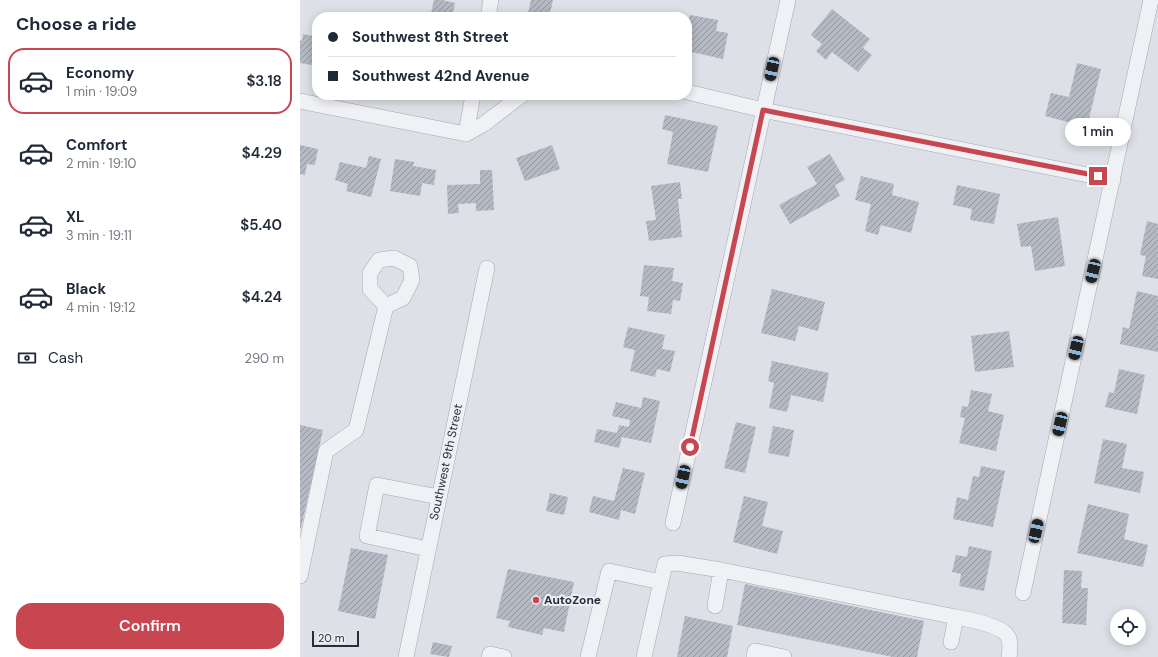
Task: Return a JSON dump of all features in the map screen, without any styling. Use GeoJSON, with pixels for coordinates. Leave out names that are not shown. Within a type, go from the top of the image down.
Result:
{"type":"FeatureCollection","features":[{"type":"Feature","properties":{"kind":"street"},"geometry":{"type":"LineString","coordinates":[[489,12],[491,0]]}},
{"type":"Feature","properties":{"kind":"street"},"geometry":{"type":"LineString","coordinates":[[674,523],[788,0]]}},
{"type":"Feature","properties":{"kind":"street"},"geometry":{"type":"LineString","coordinates":[[1023,592],[1151,0]]}},
{"type":"Feature","properties":{"kind":"street"},"geometry":{"type":"LineString","coordinates":[[692,93],[763,110],[1113,180]]}},
{"type":"Feature","properties":{"kind":"street"},"geometry":{"type":"LineString","coordinates":[[466,134],[472,100]]}},
{"type":"Feature","properties":{"kind":"street"},"geometry":{"type":"LineString","coordinates":[[300,101],[466,134],[484,124],[515,100]]}},
{"type":"Feature","properties":{"kind":"street","name":"Southwest 9th Street"},"geometry":{"type":"LineString","coordinates":[[406,657],[487,268]]}},
{"type":"Feature","properties":{"kind":"street"},"geometry":{"type":"LineString","coordinates":[[300,576],[326,452],[356,430],[386,306]]}},
{"type":"Feature","properties":{"kind":"street"},"geometry":{"type":"LineString","coordinates":[[428,549],[367,536],[377,485],[439,497]]}},
{"type":"Feature","properties":{"kind":"street"},"geometry":{"type":"LineString","coordinates":[[644,657],[665,564],[677,563],[721,570],[956,617],[995,627],[1006,633],[1011,646],[1009,657]]}},
{"type":"Feature","properties":{"kind":"street"},"geometry":{"type":"LineString","coordinates":[[715,606],[721,570]]}},
{"type":"Feature","properties":{"kind":"street"},"geometry":{"type":"LineString","coordinates":[[588,657],[609,571],[661,582]]}},
{"type":"Feature","properties":{"kind":"street"},"geometry":{"type":"LineString","coordinates":[[951,642],[956,617]]}},
{"type":"Feature","properties":{"kind":"street"},"geometry":{"type":"LineString","coordinates":[[754,657],[755,651],[784,657]]}},
{"type":"Feature","properties":{"kind":"street"},"geometry":{"type":"LineString","coordinates":[[489,657],[490,654],[504,657]]}},
{"type":"Feature","properties":{"kind":"building"},"geometry":{"type":"Polygon","coordinates":[[[434,0],[455,3],[453,12],[431,12],[434,0]]]}},
{"type":"Feature","properties":{"kind":"building"},"geometry":{"type":"Polygon","coordinates":[[[531,0],[553,0],[550,12],[528,12],[531,0]]]}},
{"type":"Feature","properties":{"kind":"building"},"geometry":{"type":"Polygon","coordinates":[[[832,9],[870,39],[863,48],[872,55],[858,72],[832,52],[826,60],[816,51],[822,44],[811,35],[832,9]]]}},
{"type":"Feature","properties":{"kind":"building"},"geometry":{"type":"Polygon","coordinates":[[[692,15],[718,20],[716,31],[728,33],[723,59],[692,52],[692,15]]]}},
{"type":"Feature","properties":{"kind":"building"},"geometry":{"type":"Polygon","coordinates":[[[303,34],[312,36],[312,65],[300,63],[300,40],[302,41],[303,34]]]}},
{"type":"Feature","properties":{"kind":"building"},"geometry":{"type":"Polygon","coordinates":[[[1077,63],[1101,69],[1087,127],[1045,116],[1051,93],[1069,97],[1077,63]]]}},
{"type":"Feature","properties":{"kind":"building"},"geometry":{"type":"Polygon","coordinates":[[[665,115],[718,126],[708,172],[667,164],[673,132],[662,129],[665,115]]]}},
{"type":"Feature","properties":{"kind":"building"},"geometry":{"type":"Polygon","coordinates":[[[300,145],[318,149],[315,165],[307,164],[305,175],[300,174],[300,145]]]}},
{"type":"Feature","properties":{"kind":"building"},"geometry":{"type":"Polygon","coordinates":[[[552,145],[560,169],[525,181],[516,158],[552,145]]]}},
{"type":"Feature","properties":{"kind":"building"},"geometry":{"type":"Polygon","coordinates":[[[830,154],[845,180],[835,185],[840,196],[790,224],[779,205],[817,184],[807,167],[830,154]]]}},
{"type":"Feature","properties":{"kind":"building"},"geometry":{"type":"Polygon","coordinates":[[[369,156],[381,159],[371,197],[346,191],[348,184],[335,180],[340,162],[366,168],[369,156]]]}},
{"type":"Feature","properties":{"kind":"building"},"geometry":{"type":"Polygon","coordinates":[[[395,159],[414,162],[413,166],[436,170],[434,185],[422,183],[420,196],[390,191],[395,159]]]}},
{"type":"Feature","properties":{"kind":"building"},"geometry":{"type":"Polygon","coordinates":[[[480,170],[492,170],[494,210],[476,211],[476,203],[458,204],[459,213],[448,214],[447,185],[480,184],[480,170]]]}},
{"type":"Feature","properties":{"kind":"building"},"geometry":{"type":"Polygon","coordinates":[[[861,176],[894,184],[892,195],[919,202],[911,233],[881,225],[878,235],[865,231],[871,204],[855,200],[861,176]]]}},
{"type":"Feature","properties":{"kind":"building"},"geometry":{"type":"Polygon","coordinates":[[[680,182],[682,199],[678,199],[682,237],[649,241],[646,221],[656,220],[651,186],[680,182]]]}},
{"type":"Feature","properties":{"kind":"building"},"geometry":{"type":"Polygon","coordinates":[[[957,185],[1000,194],[994,224],[970,220],[972,209],[953,205],[957,185]]]}},
{"type":"Feature","properties":{"kind":"building"},"geometry":{"type":"Polygon","coordinates":[[[1058,217],[1065,266],[1035,271],[1031,246],[1021,247],[1017,224],[1058,217]]]}},
{"type":"Feature","properties":{"kind":"building"},"geometry":{"type":"Polygon","coordinates":[[[1147,221],[1158,224],[1158,279],[1142,276],[1146,256],[1140,255],[1147,221]]]}},
{"type":"Feature","properties":{"kind":"building"},"geometry":{"type":"Polygon","coordinates":[[[644,265],[674,268],[672,281],[683,283],[680,301],[673,300],[671,314],[647,311],[649,297],[640,296],[644,265]]]}},
{"type":"Feature","properties":{"kind":"building"},"geometry":{"type":"Polygon","coordinates":[[[772,289],[825,302],[818,331],[799,326],[795,341],[761,333],[772,289]]]}},
{"type":"Feature","properties":{"kind":"building"},"geometry":{"type":"Polygon","coordinates":[[[1137,291],[1158,296],[1158,352],[1120,344],[1123,327],[1129,329],[1137,291]]]}},
{"type":"Feature","properties":{"kind":"building"},"geometry":{"type":"Polygon","coordinates":[[[628,327],[665,335],[662,349],[675,351],[670,372],[657,369],[655,377],[630,371],[635,350],[623,347],[628,327]]]}},
{"type":"Feature","properties":{"kind":"building"},"geometry":{"type":"Polygon","coordinates":[[[1009,331],[1014,367],[975,372],[971,336],[1009,331]]]}},
{"type":"Feature","properties":{"kind":"building"},"geometry":{"type":"Polygon","coordinates":[[[772,361],[829,373],[823,402],[791,395],[787,412],[769,408],[774,383],[768,381],[772,361]]]}},
{"type":"Feature","properties":{"kind":"building"},"geometry":{"type":"Polygon","coordinates":[[[1119,369],[1145,375],[1137,414],[1105,407],[1109,392],[1114,393],[1119,369]]]}},
{"type":"Feature","properties":{"kind":"building"},"geometry":{"type":"Polygon","coordinates":[[[971,390],[992,394],[988,411],[1004,415],[996,451],[959,443],[965,418],[960,417],[962,406],[968,407],[971,390]]]}},
{"type":"Feature","properties":{"kind":"building"},"geometry":{"type":"Polygon","coordinates":[[[643,397],[660,401],[651,443],[622,437],[619,448],[594,442],[597,429],[617,433],[619,425],[629,427],[630,420],[612,416],[616,402],[641,408],[643,397]]]}},
{"type":"Feature","properties":{"kind":"building"},"geometry":{"type":"Polygon","coordinates":[[[736,422],[756,427],[745,473],[724,468],[736,422]]]}},
{"type":"Feature","properties":{"kind":"building"},"geometry":{"type":"Polygon","coordinates":[[[300,425],[323,430],[301,528],[300,528],[300,425]]]}},
{"type":"Feature","properties":{"kind":"building"},"geometry":{"type":"Polygon","coordinates":[[[773,426],[794,430],[789,457],[768,453],[773,426]]]}},
{"type":"Feature","properties":{"kind":"building"},"geometry":{"type":"Polygon","coordinates":[[[1103,439],[1127,444],[1122,468],[1144,472],[1140,493],[1094,483],[1103,439]]]}},
{"type":"Feature","properties":{"kind":"building"},"geometry":{"type":"Polygon","coordinates":[[[981,466],[1005,471],[993,527],[953,519],[957,497],[968,500],[973,476],[979,477],[981,466]]]}},
{"type":"Feature","properties":{"kind":"building"},"geometry":{"type":"Polygon","coordinates":[[[623,468],[645,473],[635,514],[621,510],[619,520],[589,512],[593,496],[614,501],[623,468]]]}},
{"type":"Feature","properties":{"kind":"building"},"geometry":{"type":"Polygon","coordinates":[[[550,493],[568,497],[564,515],[546,511],[550,493]]]}},
{"type":"Feature","properties":{"kind":"building"},"geometry":{"type":"Polygon","coordinates":[[[744,496],[768,502],[762,526],[783,531],[777,554],[733,542],[744,496]]]}},
{"type":"Feature","properties":{"kind":"building"},"geometry":{"type":"Polygon","coordinates":[[[1088,504],[1129,514],[1124,539],[1148,545],[1143,567],[1077,553],[1088,504]]]}},
{"type":"Feature","properties":{"kind":"building"},"geometry":{"type":"Polygon","coordinates":[[[969,546],[992,551],[984,591],[959,586],[961,574],[952,572],[956,555],[967,557],[969,546]]]}},
{"type":"Feature","properties":{"kind":"building"},"geometry":{"type":"Polygon","coordinates":[[[351,548],[388,555],[375,619],[338,611],[351,548]]]}},
{"type":"Feature","properties":{"kind":"building","name":"AutoZone"},"geometry":{"type":"Polygon","coordinates":[[[508,569],[574,582],[564,632],[544,628],[542,635],[508,627],[510,621],[496,618],[508,569]]]}},
{"type":"Feature","properties":{"kind":"building"},"geometry":{"type":"Polygon","coordinates":[[[1064,570],[1082,571],[1081,588],[1088,588],[1086,625],[1062,623],[1064,570]]]}},
{"type":"Feature","properties":{"kind":"building"},"geometry":{"type":"Polygon","coordinates":[[[745,584],[924,621],[917,657],[893,657],[737,625],[745,584]]]}},
{"type":"Feature","properties":{"kind":"building"},"geometry":{"type":"Polygon","coordinates":[[[685,616],[733,626],[727,657],[677,657],[685,616]]]}},
{"type":"Feature","properties":{"kind":"building"},"geometry":{"type":"Polygon","coordinates":[[[433,642],[452,646],[449,657],[430,654],[433,642]]]}},
{"type":"Feature","properties":{"kind":"place","name":"AutoZone"},"geometry":{"type":"Point","coordinates":[536,600]}},
{"type":"Feature","properties":{"kind":"route"},"geometry":{"type":"LineString","coordinates":[[690,447],[763,110],[1098,176]]}}]}
